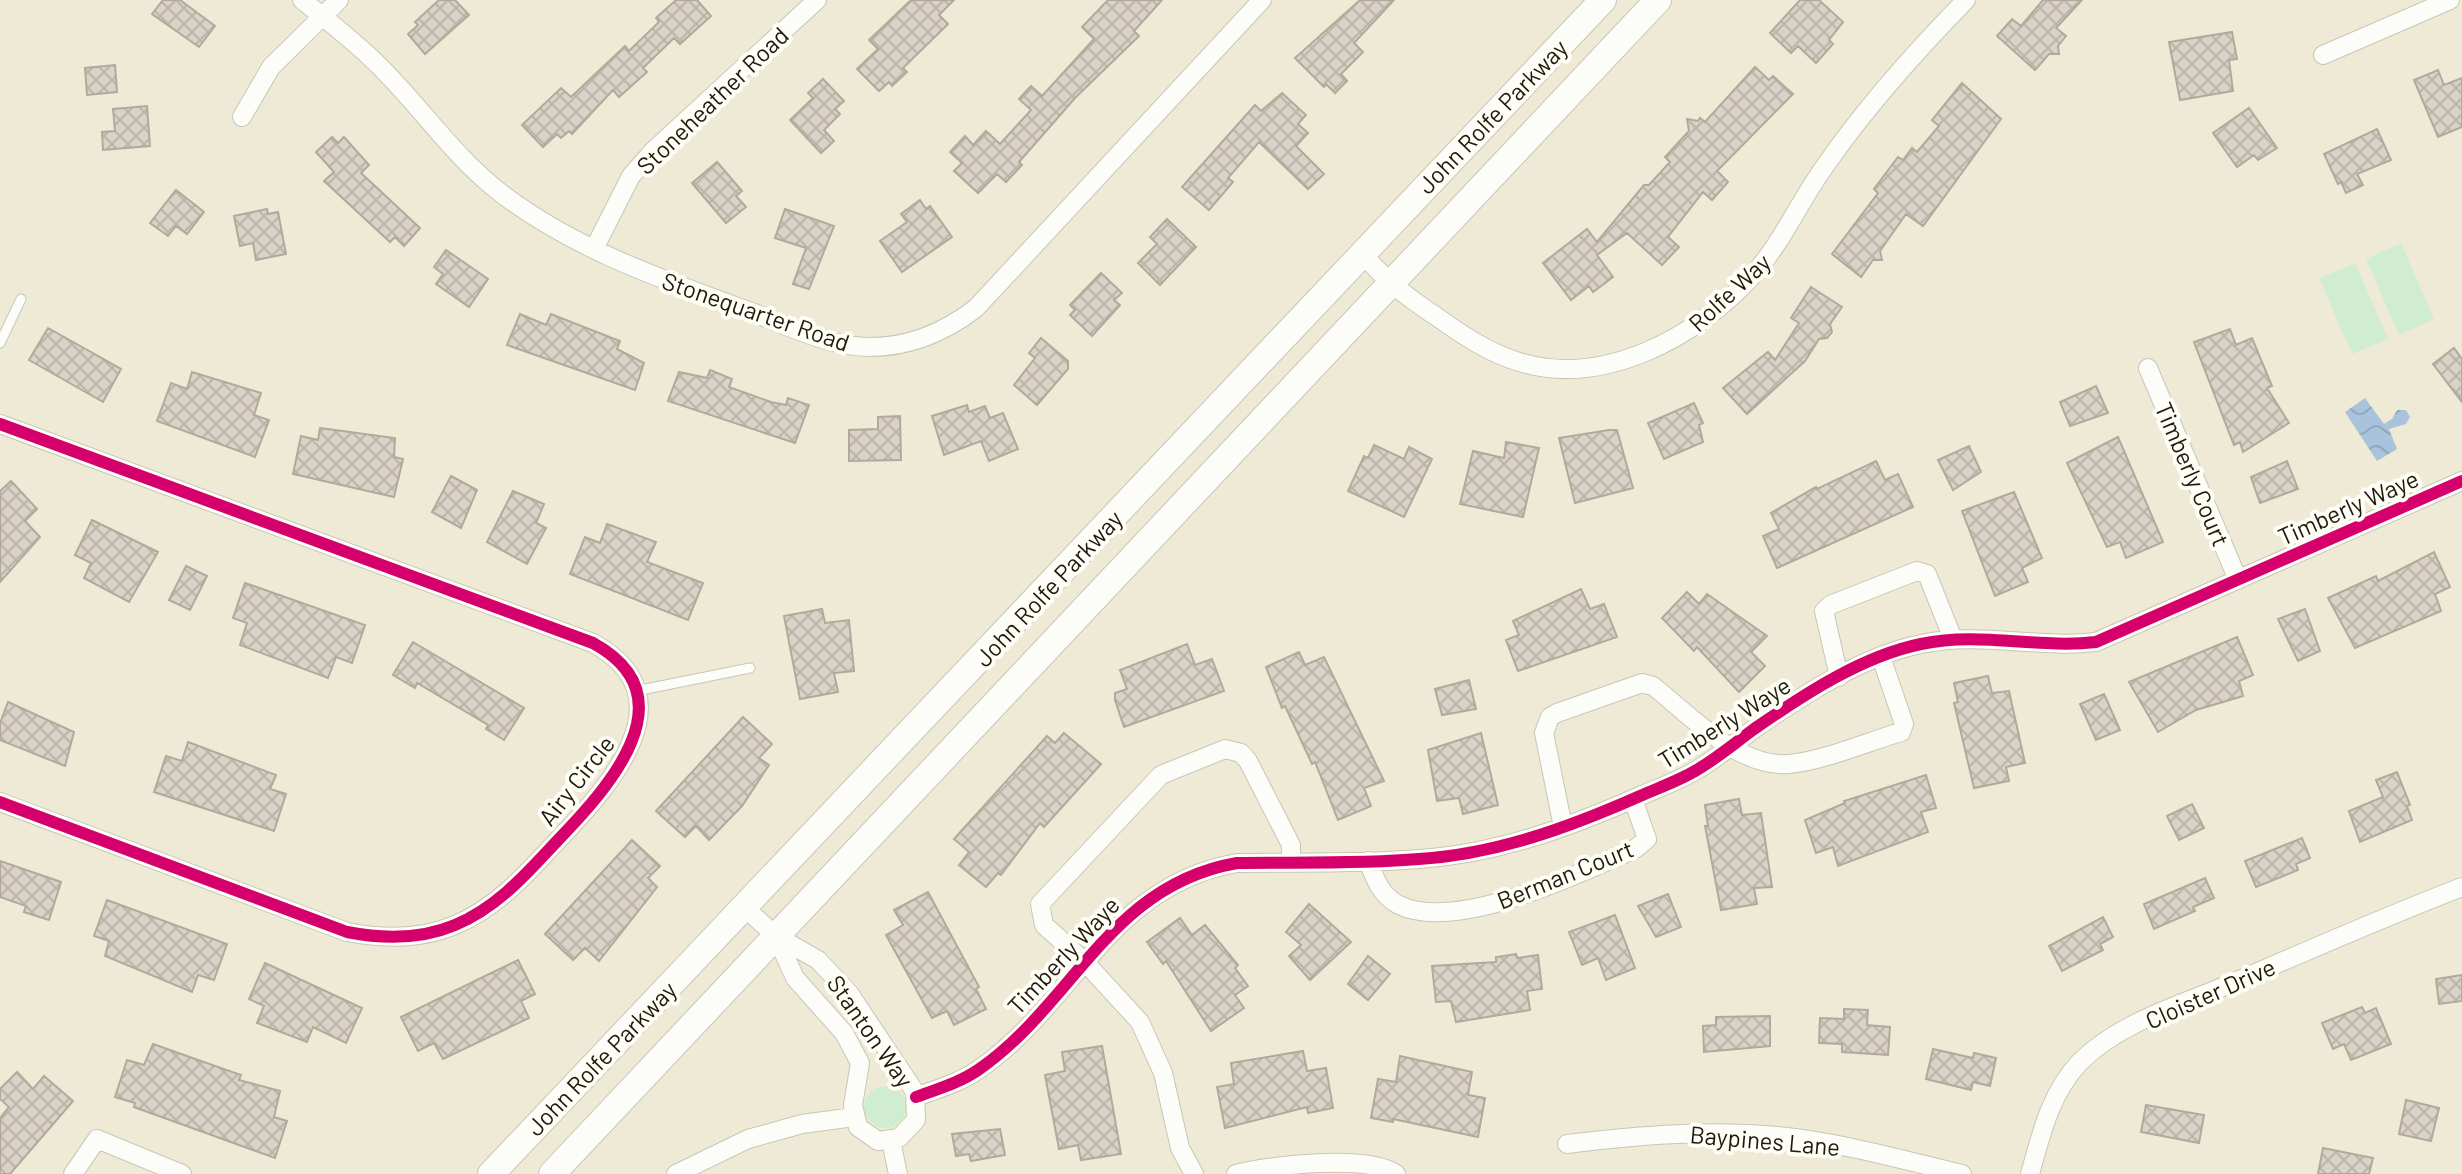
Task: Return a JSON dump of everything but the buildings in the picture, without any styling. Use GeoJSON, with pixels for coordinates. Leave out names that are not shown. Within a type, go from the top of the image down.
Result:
{"type":"FeatureCollection","features":[{"type":"Feature","properties":{"kind":"main road","name":"John Rolfe Parkway"},"geometry":{"type":"LineString","coordinates":[[491,1174],[1603,0]]}},
{"type":"Feature","properties":{"kind":"main road","name":"John Rolfe Parkway"},"geometry":{"type":"LineString","coordinates":[[552,1174],[1658,0]]}},
{"type":"Feature","properties":{"kind":"street","name":"Stonequarter Road"},"geometry":{"type":"LineString","coordinates":[[302,0],[374,60],[438,135],[478,174],[545,224],[648,274],[838,343],[869,347],[920,340],[954,325],[992,294],[1262,0]]}},
{"type":"Feature","properties":{"kind":"street"},"geometry":{"type":"LineString","coordinates":[[242,117],[271,67],[339,0]]}},
{"type":"Feature","properties":{"kind":"street","name":"Stoneheather Road"},"geometry":{"type":"LineString","coordinates":[[594,249],[631,176],[654,150],[817,0]]}},
{"type":"Feature","properties":{"kind":"street","name":"Rolfe Way"},"geometry":{"type":"LineString","coordinates":[[1362,253],[1390,285],[1465,337],[1522,363],[1590,366],[1655,350],[1709,317],[1751,278],[1773,251],[1825,165],[1922,44],[1966,0]]}},
{"type":"Feature","properties":{"kind":"street"},"geometry":{"type":"LineString","coordinates":[[2323,55],[2450,0]]}},
{"type":"Feature","properties":{"kind":"street","name":"Timberly Court"},"geometry":{"type":"LineString","coordinates":[[2148,368],[2238,580]]}},
{"type":"Feature","properties":{"kind":"street"},"geometry":{"type":"LineString","coordinates":[[0,424],[593,643],[626,666],[635,691]]}},
{"type":"Feature","properties":{"kind":"street","name":"Timberly Waye"},"geometry":{"type":"LineString","coordinates":[[916,1097],[961,1080],[993,1058],[1122,920],[1170,886],[1215,867],[1422,859],[1495,847],[1600,816],[1695,771],[1839,677],[1881,657],[1920,644],[1980,637],[2071,645],[2096,642],[2462,481]]}},
{"type":"Feature","properties":{"kind":"street"},"geometry":{"type":"LineString","coordinates":[[1839,677],[1824,611],[1830,605],[1917,571],[1927,574],[1953,639]]}},
{"type":"Feature","properties":{"kind":"street"},"geometry":{"type":"LineString","coordinates":[[1563,827],[1544,733],[1550,717],[1557,713],[1642,683],[1653,686],[1730,746],[1753,758],[1791,764],[1901,732],[1904,724],[1881,657]]}},
{"type":"Feature","properties":{"kind":"street","name":"Airy Circle"},"geometry":{"type":"LineString","coordinates":[[0,802],[347,932],[377,938],[435,932],[457,924],[507,894],[581,816],[632,747],[637,725],[635,691]]}},
{"type":"Feature","properties":{"kind":"street"},"geometry":{"type":"LineString","coordinates":[[1194,1174],[1180,1148],[1163,1073],[1140,1022],[1084,961],[1044,925],[1040,904],[1147,787],[1176,767],[1225,749],[1241,753],[1291,845],[1291,862]]}},
{"type":"Feature","properties":{"kind":"street","name":"Berman Court"},"geometry":{"type":"LineString","coordinates":[[1368,861],[1385,894],[1408,908],[1452,910],[1489,904],[1527,894],[1635,849],[1647,839],[1633,799]]}},
{"type":"Feature","properties":{"kind":"street","name":"Cloister Drive"},"geometry":{"type":"LineString","coordinates":[[2030,1174],[2046,1115],[2056,1095],[2078,1065],[2101,1044],[2168,1010],[2462,887]]}},
{"type":"Feature","properties":{"kind":"street","name":"Stanton Way"},"geometry":{"type":"LineString","coordinates":[[744,907],[776,936],[818,960],[849,993],[916,1097],[918,1113],[913,1127],[891,1141]]}},
{"type":"Feature","properties":{"kind":"street","name":"Stanton Way"},"geometry":{"type":"LineString","coordinates":[[776,936],[795,978],[844,1033],[860,1063],[854,1117]]}},
{"type":"Feature","properties":{"kind":"street"},"geometry":{"type":"LineString","coordinates":[[676,1174],[748,1139],[802,1124],[854,1117],[864,1134],[878,1141],[891,1141],[898,1174]]}},
{"type":"Feature","properties":{"kind":"street","name":"Baypines Lane"},"geometry":{"type":"LineString","coordinates":[[1567,1144],[1678,1132],[1747,1134],[1856,1148],[1962,1174]]}},
{"type":"Feature","properties":{"kind":"street"},"geometry":{"type":"LineString","coordinates":[[73,1174],[97,1139],[182,1174]]}},
{"type":"Feature","properties":{"kind":"street"},"geometry":{"type":"LineString","coordinates":[[1236,1174],[1315,1163],[1357,1165],[1396,1174]]}},
{"type":"Feature","properties":{"kind":"lane"},"geometry":{"type":"LineString","coordinates":[[0,343],[21,299]]}},
{"type":"Feature","properties":{"kind":"lane"},"geometry":{"type":"LineString","coordinates":[[635,691],[750,668]]}},
{"type":"Feature","properties":{"kind":"green space"},"geometry":{"type":"Polygon","coordinates":[[[2401,243],[2434,319],[2399,335],[2366,259],[2401,243]]]}},
{"type":"Feature","properties":{"kind":"green space"},"geometry":{"type":"Polygon","coordinates":[[[2355,263],[2388,339],[2352,354],[2319,278],[2355,263]]]}},
{"type":"Feature","properties":{"kind":"green space"},"geometry":{"type":"Polygon","coordinates":[[[885,1086],[900,1092],[906,1107],[900,1122],[885,1128],[870,1122],[864,1107],[870,1092],[885,1086]]]}},
{"type":"Feature","properties":{"kind":"water"},"geometry":{"type":"Polygon","coordinates":[[[2365,398],[2384,424],[2392,419],[2397,410],[2406,410],[2410,417],[2406,424],[2389,429],[2397,449],[2377,461],[2345,412],[2365,398]]]}},
{"type":"Feature","properties":{"kind":"cycle path"},"geometry":{"type":"LineString","coordinates":[[0,424],[593,643],[622,665],[636,689],[638,715],[631,742],[617,769],[578,819],[523,877],[470,918],[442,930],[416,935],[388,937],[347,932],[0,802]]}},
{"type":"Feature","properties":{"kind":"cycle path"},"geometry":{"type":"LineString","coordinates":[[916,1097],[978,1070],[1041,1013],[1124,921],[1156,895],[1193,876],[1237,863],[1374,862],[1448,856],[1532,837],[1587,818],[1688,775],[1813,690],[1877,658],[1943,640],[2096,642],[2462,481]]}}]}
